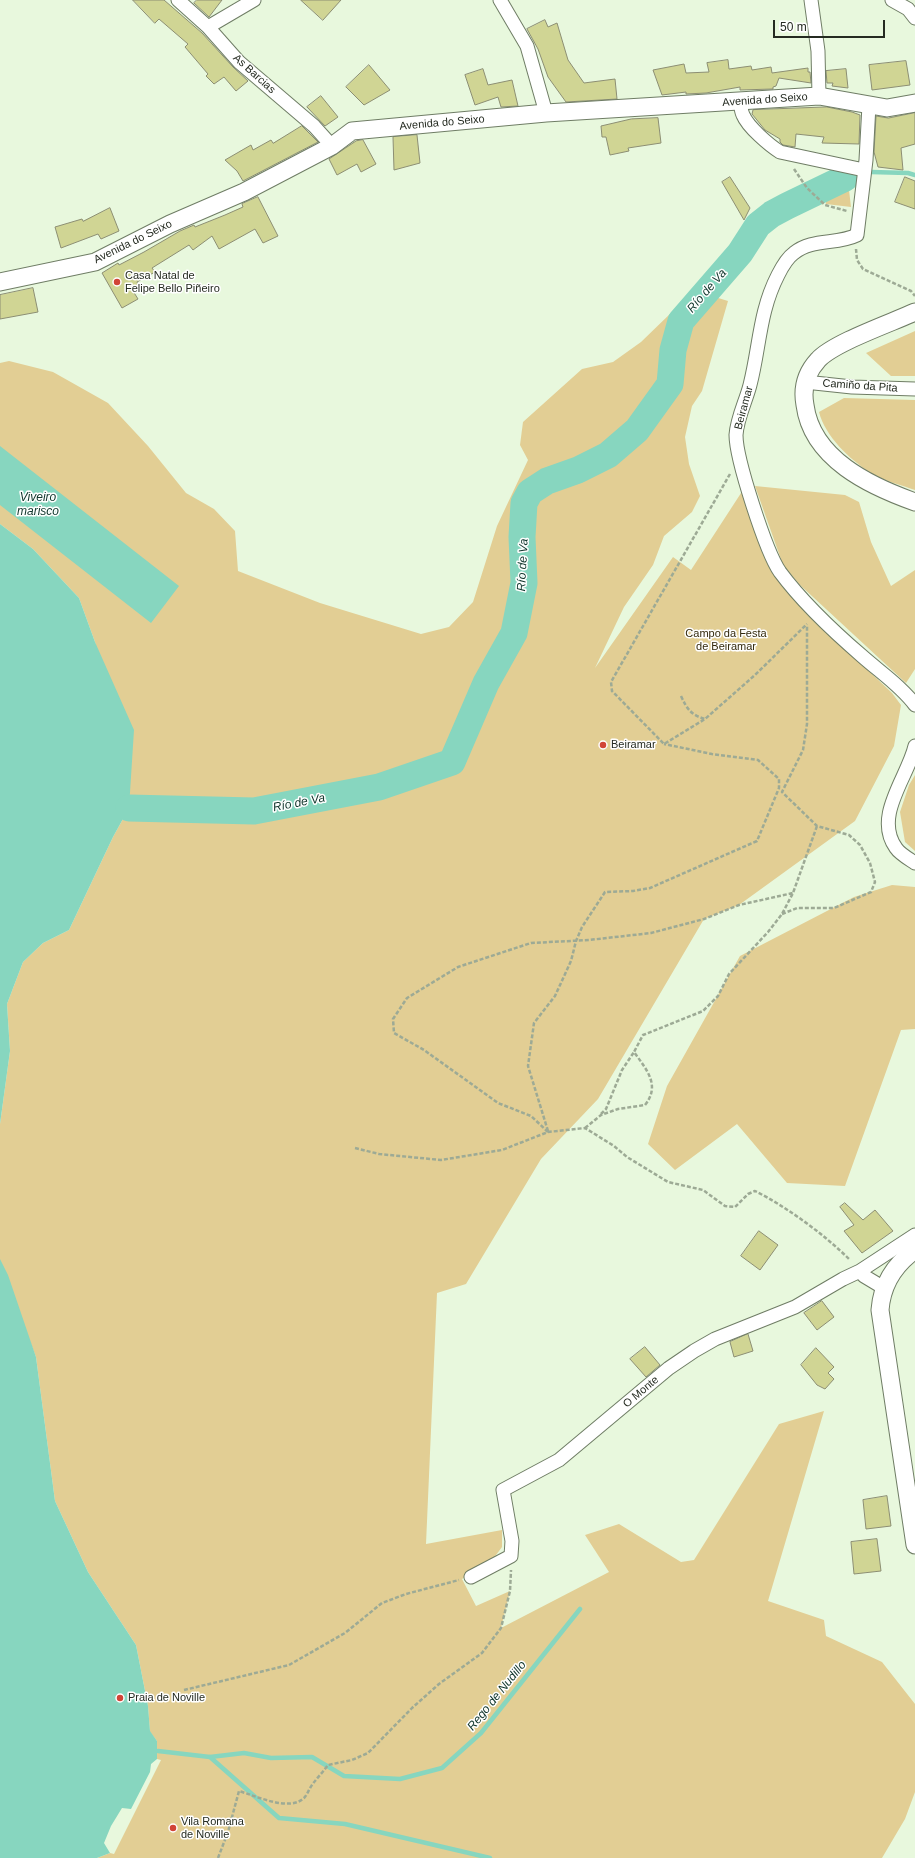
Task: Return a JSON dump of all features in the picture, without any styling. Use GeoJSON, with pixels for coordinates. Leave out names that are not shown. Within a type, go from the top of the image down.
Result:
{"type":"FeatureCollection","features":[{"type":"Feature","properties":{"kind":"street","name":"As Barcias"},"geometry":{"type":"LineString","coordinates":[[178,0],[208,27],[239,62],[314,126],[332,146]]}},
{"type":"Feature","properties":{"kind":"street"},"geometry":{"type":"LineString","coordinates":[[208,27],[254,0]]}},
{"type":"Feature","properties":{"kind":"street"},"geometry":{"type":"LineString","coordinates":[[500,0],[527,46],[546,113]]}},
{"type":"Feature","properties":{"kind":"street"},"geometry":{"type":"LineString","coordinates":[[811,0],[818,50],[819,96]]}},
{"type":"Feature","properties":{"kind":"street"},"geometry":{"type":"LineString","coordinates":[[892,0],[908,9],[915,18]]}},
{"type":"Feature","properties":{"kind":"street","name":"Avenida do Seixo"},"geometry":{"type":"LineString","coordinates":[[0,282],[95,262],[170,224],[244,192],[332,146],[352,131],[546,113],[819,96],[887,108],[915,103]]}},
{"type":"Feature","properties":{"kind":"street"},"geometry":{"type":"LineString","coordinates":[[740,102],[743,115],[750,124],[780,152],[864,170]]}},
{"type":"Feature","properties":{"kind":"street"},"geometry":{"type":"LineString","coordinates":[[851,238],[856,235],[864,170],[869,105]]}},
{"type":"Feature","properties":{"kind":"street","name":"Beiramar"},"geometry":{"type":"LineString","coordinates":[[851,238],[815,242],[794,252],[784,264],[772,286],[764,306],[750,385],[736,435],[740,457],[754,508],[779,570],[812,617],[861,655],[907,694],[915,705]]}},
{"type":"Feature","properties":{"kind":"street"},"geometry":{"type":"LineString","coordinates":[[915,312],[830,350],[818,360],[805,382],[804,396],[806,412],[811,429],[837,460],[868,482],[881,489],[915,502]]}},
{"type":"Feature","properties":{"kind":"street","name":"Camiño da Pita"},"geometry":{"type":"LineString","coordinates":[[805,382],[852,388],[915,389]]}},
{"type":"Feature","properties":{"kind":"street"},"geometry":{"type":"LineString","coordinates":[[915,746],[888,814],[888,828],[896,849],[915,863]]}},
{"type":"Feature","properties":{"kind":"street"},"geometry":{"type":"LineString","coordinates":[[884,1288],[864,1276],[860,1271],[915,1235]]}},
{"type":"Feature","properties":{"kind":"street"},"geometry":{"type":"LineString","coordinates":[[915,1250],[894,1269],[884,1288],[881,1300],[881,1319],[915,1545]]}},
{"type":"Feature","properties":{"kind":"street","name":"O Monte"},"geometry":{"type":"LineString","coordinates":[[511,1556],[512,1541],[503,1490],[560,1460],[669,1368],[694,1351],[715,1339],[795,1307],[843,1279],[860,1271]]}},
{"type":"Feature","properties":{"kind":"street"},"geometry":{"type":"LineString","coordinates":[[472,1577],[511,1556]]}},
{"type":"Feature","properties":{"kind":"path"},"geometry":{"type":"LineString","coordinates":[[807,188],[825,205],[853,213],[859,212]]}},
{"type":"Feature","properties":{"kind":"path"},"geometry":{"type":"LineString","coordinates":[[851,238],[855,244],[857,260],[863,269],[911,291],[915,296]]}},
{"type":"Feature","properties":{"kind":"path"},"geometry":{"type":"LineString","coordinates":[[548,1132],[528,1066],[534,1023],[555,996],[571,961],[576,941],[582,927],[605,892],[633,891],[650,888],[757,841],[779,788],[779,779],[758,760],[712,754],[664,744],[612,691],[611,682],[740,457]]}},
{"type":"Feature","properties":{"kind":"path"},"geometry":{"type":"LineString","coordinates":[[664,744],[705,719],[807,625],[812,617]]}},
{"type":"Feature","properties":{"kind":"path"},"geometry":{"type":"LineString","coordinates":[[782,914],[797,908],[834,908],[871,892],[875,882],[870,863],[860,845],[849,835],[817,826],[782,792],[803,750],[807,724],[807,625],[812,617]]}},
{"type":"Feature","properties":{"kind":"path"},"geometry":{"type":"LineString","coordinates":[[681,696],[695,716],[705,719]]}},
{"type":"Feature","properties":{"kind":"path"},"geometry":{"type":"LineString","coordinates":[[585,1128],[606,1110],[622,1070],[643,1035],[703,1011],[718,996],[729,974],[768,932],[782,914],[793,893],[817,826]]}},
{"type":"Feature","properties":{"kind":"path"},"geometry":{"type":"LineString","coordinates":[[548,1132],[531,1116],[498,1103],[424,1050],[394,1033],[393,1019],[407,998],[458,967],[531,943],[576,941],[651,933],[704,919],[739,905],[793,893]]}},
{"type":"Feature","properties":{"kind":"path"},"geometry":{"type":"LineString","coordinates":[[601,1114],[618,1109],[645,1105],[651,1098],[652,1087],[649,1074],[634,1052]]}},
{"type":"Feature","properties":{"kind":"path"},"geometry":{"type":"LineString","coordinates":[[355,1148],[379,1154],[440,1160],[502,1150],[548,1132],[585,1128],[614,1146],[627,1157],[668,1182],[703,1190],[725,1206],[735,1207],[748,1194],[755,1191],[775,1201],[846,1256],[860,1271]]}},
{"type":"Feature","properties":{"kind":"path"},"geometry":{"type":"LineString","coordinates":[[218,1858],[228,1832],[238,1792],[260,1797],[276,1804],[297,1803],[305,1797],[328,1765],[352,1760],[368,1754],[412,1708],[439,1684],[482,1653],[501,1628],[510,1591],[511,1556]]}},
{"type":"Feature","properties":{"kind":"path"},"geometry":{"type":"LineString","coordinates":[[184,1690],[289,1664],[345,1633],[382,1603],[406,1594],[472,1577]]}},
{"type":"Feature","properties":{"kind":"green space"},"geometry":{"type":"Polygon","coordinates":[[[849,190],[851,207],[826,204],[826,196],[849,190]]]}},
{"type":"Feature","properties":{"kind":"green space","name":"Campo da Festa de Beiramar"},"geometry":{"type":"Polygon","coordinates":[[[694,297],[715,297],[728,301],[702,391],[692,406],[685,437],[689,464],[700,496],[692,512],[664,536],[653,565],[624,607],[595,668],[673,557],[691,570],[743,490],[764,555],[773,571],[808,613],[892,693],[901,705],[894,746],[855,821],[739,905],[704,919],[598,1099],[541,1159],[466,1284],[437,1293],[426,1544],[502,1530],[502,1547],[493,1559],[462,1579],[476,1606],[510,1591],[501,1628],[609,1572],[585,1535],[619,1524],[681,1562],[694,1560],[779,1424],[824,1411],[768,1601],[824,1620],[826,1636],[882,1662],[915,1704],[915,1792],[905,1819],[882,1858],[97,1858],[110,1853],[114,1854],[161,1760],[157,1759],[157,1741],[150,1732],[148,1706],[136,1645],[88,1572],[55,1501],[36,1357],[0,1264],[0,1124],[10,1051],[7,1004],[23,962],[43,943],[69,930],[113,837],[129,808],[95,642],[79,598],[33,549],[0,524],[0,363],[9,361],[53,372],[108,403],[148,446],[186,493],[214,509],[235,531],[238,571],[320,603],[421,634],[449,627],[473,602],[497,526],[528,460],[520,445],[523,422],[582,369],[613,362],[641,342],[673,311],[694,297]]]}},
{"type":"Feature","properties":{"kind":"green space"},"geometry":{"type":"Polygon","coordinates":[[[915,331],[915,376],[891,376],[866,353],[915,331]]]}},
{"type":"Feature","properties":{"kind":"green space"},"geometry":{"type":"Polygon","coordinates":[[[844,398],[915,400],[915,490],[876,476],[863,468],[839,447],[827,430],[819,412],[844,398]]]}},
{"type":"Feature","properties":{"kind":"green space"},"geometry":{"type":"Polygon","coordinates":[[[755,486],[845,495],[859,502],[871,542],[891,586],[915,570],[915,669],[906,683],[800,585],[783,565],[755,486]]]}},
{"type":"Feature","properties":{"kind":"green space"},"geometry":{"type":"Polygon","coordinates":[[[915,775],[915,851],[905,842],[900,812],[909,785],[915,775]]]}},
{"type":"Feature","properties":{"kind":"green space"},"geometry":{"type":"Polygon","coordinates":[[[892,885],[915,887],[915,1029],[901,1030],[845,1186],[787,1183],[737,1124],[675,1170],[648,1144],[667,1086],[740,956],[854,897],[892,885]]]}},
{"type":"Feature","properties":{"kind":"water","name":"Viveiro marisco"},"geometry":{"type":"Polygon","coordinates":[[[0,446],[179,586],[151,623],[0,505],[0,446]]]}},
{"type":"Feature","properties":{"kind":"water"},"geometry":{"type":"Polygon","coordinates":[[[0,524],[33,549],[79,598],[95,642],[134,730],[129,808],[113,837],[69,930],[43,943],[23,962],[7,1004],[10,1051],[0,1124],[0,524]]]}},
{"type":"Feature","properties":{"kind":"water"},"geometry":{"type":"Polygon","coordinates":[[[0,1259],[8,1275],[36,1357],[55,1501],[88,1572],[136,1645],[148,1706],[150,1731],[157,1741],[157,1759],[151,1764],[150,1772],[131,1809],[122,1808],[111,1826],[104,1843],[110,1853],[97,1858],[0,1858],[0,1259]]]}},
{"type":"Feature","properties":{"kind":"building"},"geometry":{"type":"Polygon","coordinates":[[[133,0],[164,0],[202,33],[248,81],[236,91],[224,77],[214,84],[206,76],[208,74],[185,47],[188,44],[159,19],[155,23],[133,0]]]}},
{"type":"Feature","properties":{"kind":"building"},"geometry":{"type":"Polygon","coordinates":[[[197,0],[222,0],[209,17],[194,3],[197,0]]]}},
{"type":"Feature","properties":{"kind":"building"},"geometry":{"type":"Polygon","coordinates":[[[301,0],[341,0],[323,20],[301,0]]]}},
{"type":"Feature","properties":{"kind":"building"},"geometry":{"type":"Polygon","coordinates":[[[545,20],[548,27],[557,23],[568,60],[584,83],[615,79],[617,99],[566,102],[548,77],[538,49],[527,29],[545,20]]]}},
{"type":"Feature","properties":{"kind":"building"},"geometry":{"type":"Polygon","coordinates":[[[728,60],[729,69],[751,66],[752,70],[771,67],[772,73],[808,68],[811,83],[779,78],[773,89],[740,90],[740,87],[706,93],[686,94],[686,92],[662,95],[653,70],[684,64],[686,73],[709,72],[707,63],[728,60]]]}},
{"type":"Feature","properties":{"kind":"building"},"geometry":{"type":"Polygon","coordinates":[[[906,61],[910,85],[872,90],[869,65],[906,61]]]}},
{"type":"Feature","properties":{"kind":"building"},"geometry":{"type":"Polygon","coordinates":[[[369,65],[390,90],[364,105],[346,87],[369,65]]]}},
{"type":"Feature","properties":{"kind":"building"},"geometry":{"type":"Polygon","coordinates":[[[483,69],[488,85],[512,80],[518,106],[501,107],[498,97],[475,105],[465,75],[483,69]]]}},
{"type":"Feature","properties":{"kind":"building"},"geometry":{"type":"Polygon","coordinates":[[[846,69],[848,88],[832,86],[833,83],[827,83],[826,71],[846,69]]]}},
{"type":"Feature","properties":{"kind":"building"},"geometry":{"type":"Polygon","coordinates":[[[321,96],[338,117],[325,126],[307,107],[321,96]]]}},
{"type":"Feature","properties":{"kind":"building"},"geometry":{"type":"Polygon","coordinates":[[[827,107],[860,115],[859,144],[822,143],[824,137],[796,134],[795,147],[783,145],[780,142],[780,139],[765,130],[752,114],[753,110],[827,107]]]}},
{"type":"Feature","properties":{"kind":"building"},"geometry":{"type":"Polygon","coordinates":[[[915,113],[915,144],[901,148],[903,170],[878,167],[874,152],[876,116],[888,118],[915,113]]]}},
{"type":"Feature","properties":{"kind":"building"},"geometry":{"type":"Polygon","coordinates":[[[658,118],[661,143],[628,148],[629,151],[610,155],[606,137],[602,137],[601,126],[631,119],[658,118]]]}},
{"type":"Feature","properties":{"kind":"building"},"geometry":{"type":"Polygon","coordinates":[[[302,126],[318,142],[243,181],[237,171],[225,160],[251,145],[253,150],[271,140],[273,143],[302,126]]]}},
{"type":"Feature","properties":{"kind":"building"},"geometry":{"type":"Polygon","coordinates":[[[417,135],[420,163],[394,170],[393,137],[417,135]]]}},
{"type":"Feature","properties":{"kind":"building"},"geometry":{"type":"Polygon","coordinates":[[[363,140],[376,164],[361,172],[357,164],[337,175],[329,159],[356,141],[363,140]]]}},
{"type":"Feature","properties":{"kind":"building"},"geometry":{"type":"Polygon","coordinates":[[[730,177],[750,208],[744,220],[722,182],[730,177]]]}},
{"type":"Feature","properties":{"kind":"building"},"geometry":{"type":"Polygon","coordinates":[[[905,177],[915,181],[915,209],[895,202],[905,177]]]}},
{"type":"Feature","properties":{"kind":"building"},"geometry":{"type":"Polygon","coordinates":[[[258,197],[278,236],[263,243],[255,229],[219,249],[212,236],[193,250],[189,245],[152,268],[155,272],[137,282],[139,287],[133,291],[138,299],[122,308],[102,273],[118,263],[119,265],[144,252],[180,231],[194,225],[195,227],[225,215],[243,207],[242,204],[258,197]]]}},
{"type":"Feature","properties":{"kind":"building"},"geometry":{"type":"Polygon","coordinates":[[[110,208],[119,231],[101,239],[98,234],[61,248],[55,227],[82,219],[83,221],[110,208]]]}},
{"type":"Feature","properties":{"kind":"building"},"geometry":{"type":"Polygon","coordinates":[[[33,288],[38,312],[0,319],[0,295],[33,288]]]}},
{"type":"Feature","properties":{"kind":"building"},"geometry":{"type":"Polygon","coordinates":[[[845,1203],[863,1220],[875,1210],[893,1231],[862,1253],[844,1231],[854,1225],[840,1207],[845,1203]]]}},
{"type":"Feature","properties":{"kind":"building"},"geometry":{"type":"Polygon","coordinates":[[[759,1231],[778,1245],[760,1270],[741,1256],[759,1231]]]}},
{"type":"Feature","properties":{"kind":"building"},"geometry":{"type":"Polygon","coordinates":[[[822,1301],[834,1317],[817,1330],[804,1313],[822,1301]]]}},
{"type":"Feature","properties":{"kind":"building"},"geometry":{"type":"Polygon","coordinates":[[[748,1334],[753,1351],[734,1357],[730,1342],[748,1334]]]}},
{"type":"Feature","properties":{"kind":"building"},"geometry":{"type":"Polygon","coordinates":[[[645,1347],[660,1365],[646,1377],[630,1359],[645,1347]]]}},
{"type":"Feature","properties":{"kind":"building"},"geometry":{"type":"Polygon","coordinates":[[[816,1348],[834,1367],[828,1373],[834,1379],[825,1389],[817,1385],[801,1365],[816,1348]]]}},
{"type":"Feature","properties":{"kind":"building"},"geometry":{"type":"Polygon","coordinates":[[[887,1496],[891,1526],[866,1529],[863,1500],[887,1496]]]}},
{"type":"Feature","properties":{"kind":"building"},"geometry":{"type":"Polygon","coordinates":[[[877,1539],[881,1571],[854,1574],[851,1542],[877,1539]]]}},
{"type":"Feature","properties":{"kind":"waterway","name":"Río de Va"},"geometry":{"type":"LineString","coordinates":[[871,172],[908,173],[915,175]]}},
{"type":"Feature","properties":{"kind":"waterway","name":"Río de Va"},"geometry":{"type":"LineString","coordinates":[[129,808],[254,811],[379,787],[452,762],[486,683],[514,633],[524,583],[522,537],[524,503],[530,492],[547,481],[578,470],[608,455],[637,430],[670,384],[673,350],[681,321],[740,253],[758,225],[772,214],[845,178]]}},
{"type":"Feature","properties":{"kind":"waterway","name":"Rego de Nudillo"},"geometry":{"type":"LineString","coordinates":[[158,1751],[210,1757],[244,1753],[271,1758],[312,1757],[344,1776],[400,1779],[442,1768],[481,1733],[580,1609]]}},
{"type":"Feature","properties":{"kind":"waterway"},"geometry":{"type":"LineString","coordinates":[[210,1757],[279,1818],[345,1824],[490,1858]]}},
{"type":"Feature","properties":{"kind":"place","name":"Casa Natal de Felipe Bello Piñeiro"},"geometry":{"type":"Point","coordinates":[117,282]}},
{"type":"Feature","properties":{"kind":"place","name":"Beiramar"},"geometry":{"type":"Point","coordinates":[603,745]}},
{"type":"Feature","properties":{"kind":"place","name":"Praia de Noville"},"geometry":{"type":"Point","coordinates":[120,1698]}},
{"type":"Feature","properties":{"kind":"place","name":"Vila Romana de Noville"},"geometry":{"type":"Point","coordinates":[173,1828]}}]}
